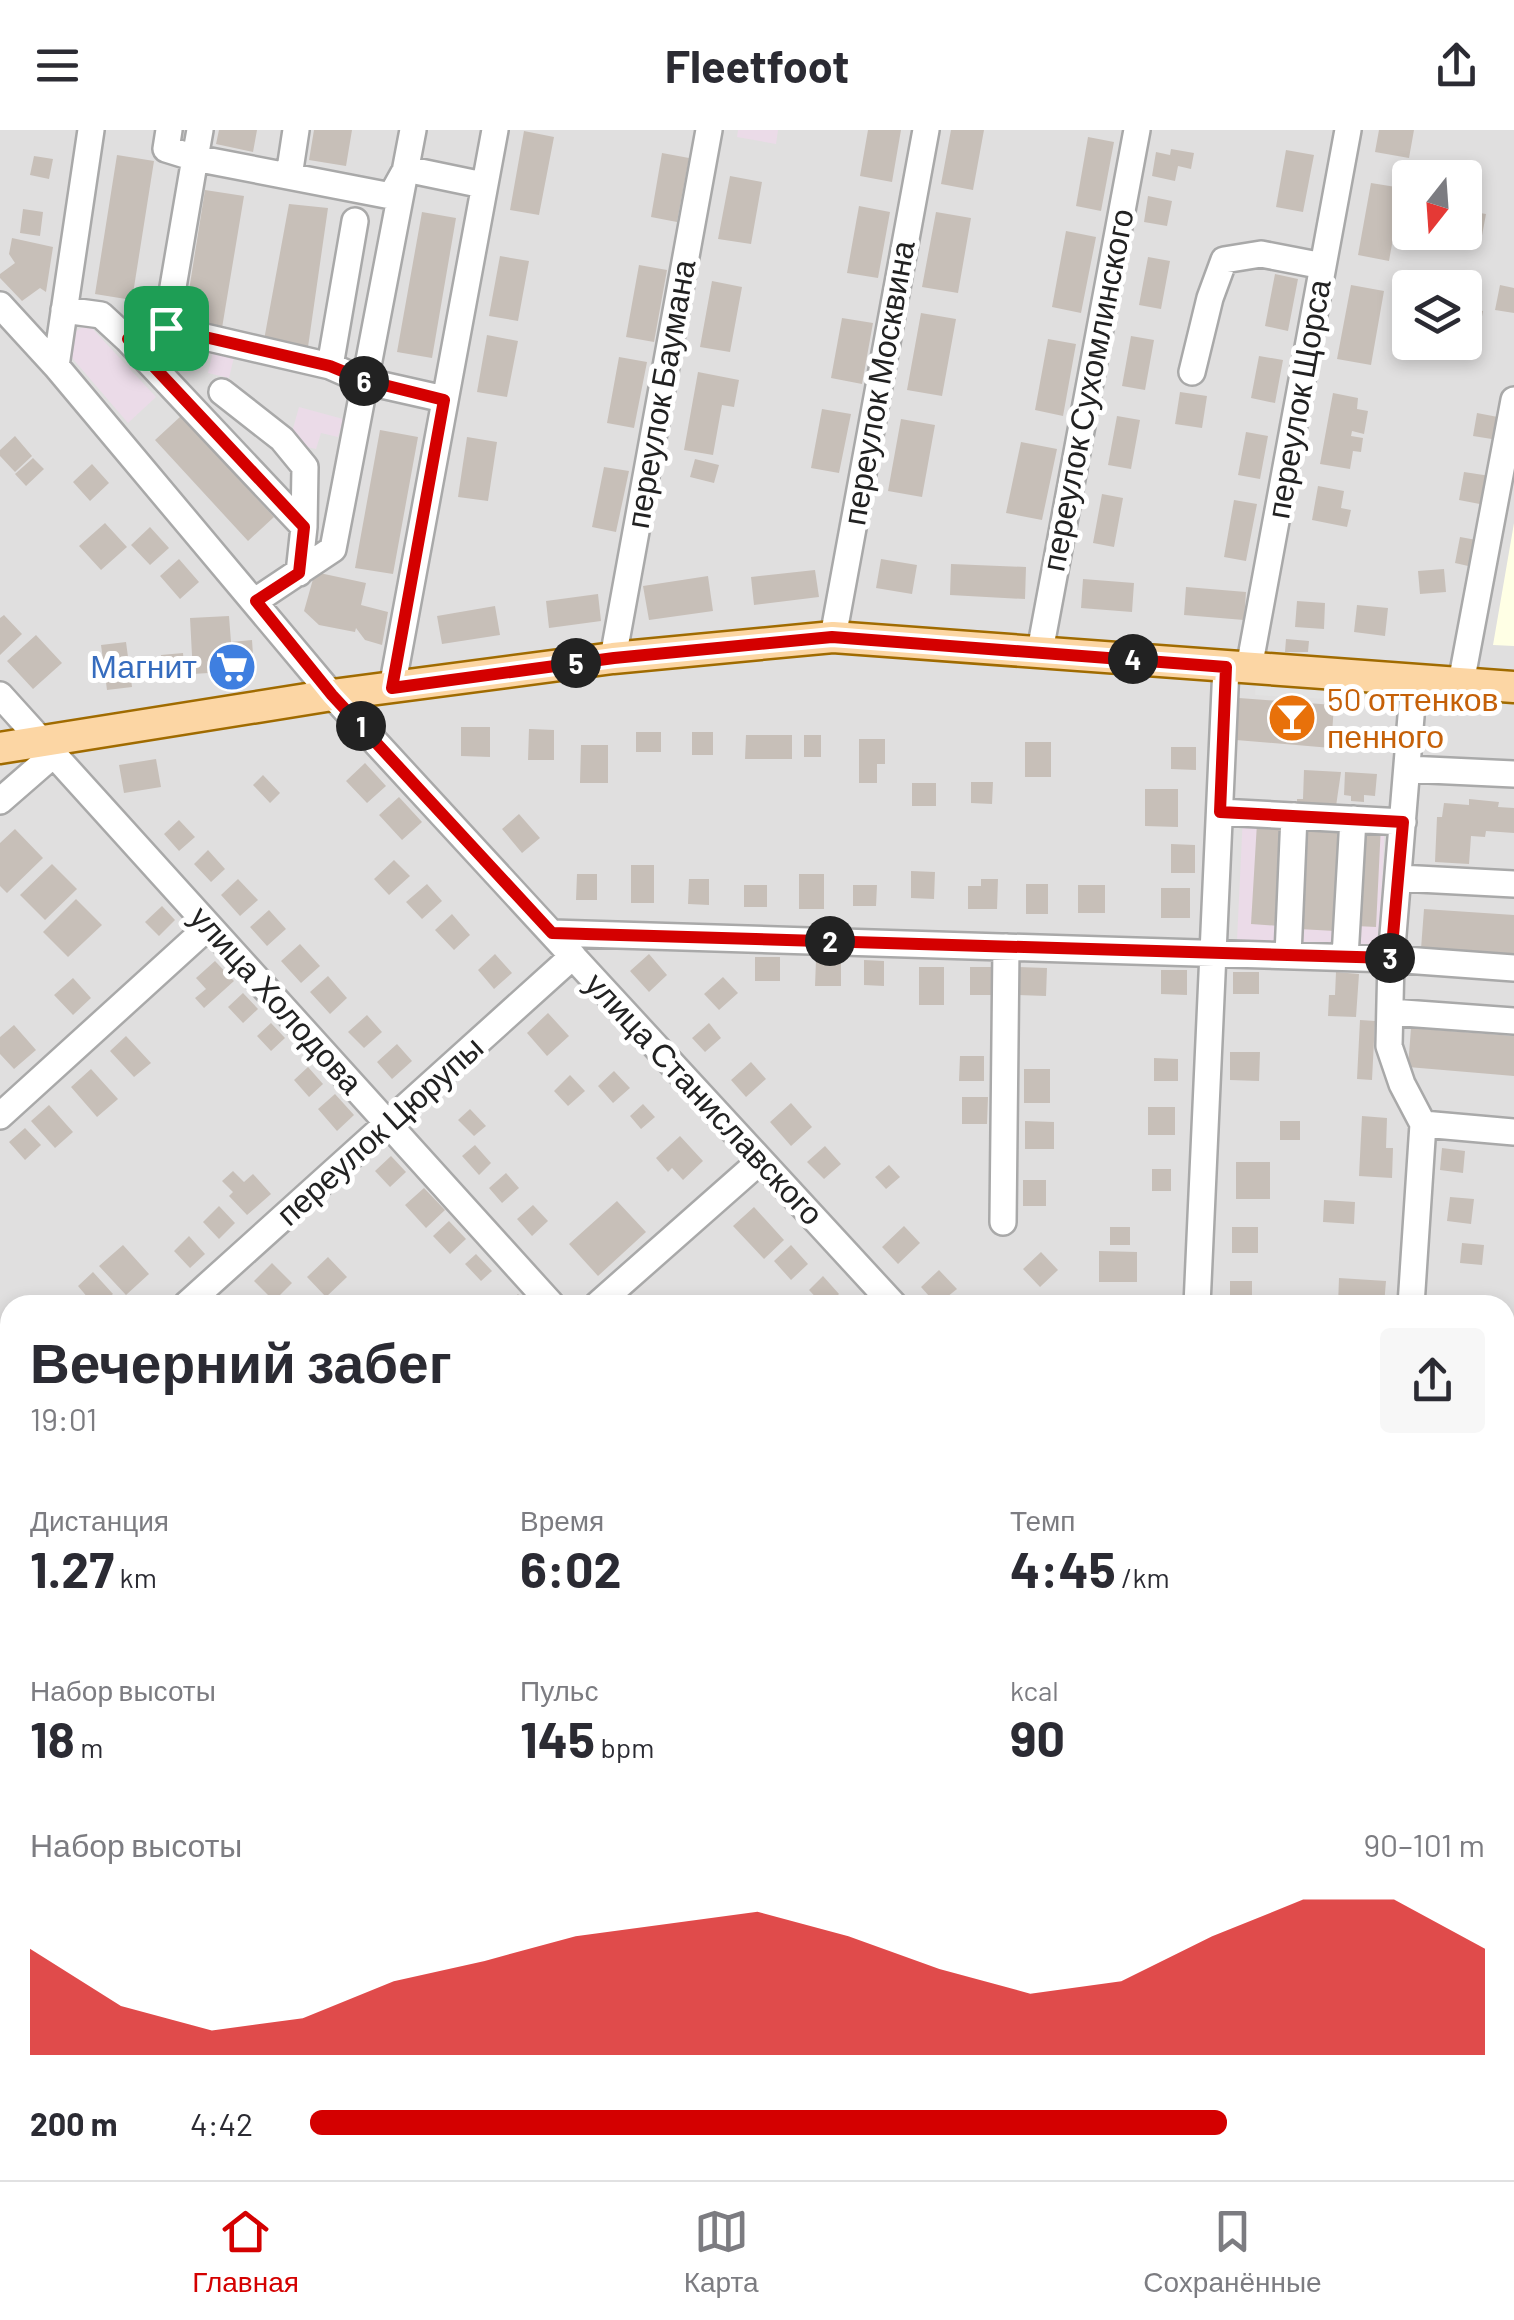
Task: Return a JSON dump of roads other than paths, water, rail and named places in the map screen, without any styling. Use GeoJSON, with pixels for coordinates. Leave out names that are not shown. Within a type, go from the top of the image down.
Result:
{"type":"FeatureCollection","features":[{"type":"Feature","properties":{"kind":"main road"},"geometry":{"type":"LineString","coordinates":[[0,748],[48,748],[332,695],[614,658],[832,637],[1514,687]]}},
{"type":"Feature","properties":{"kind":"street"},"geometry":{"type":"LineString","coordinates":[[56,366],[91,130]]}},
{"type":"Feature","properties":{"kind":"street"},"geometry":{"type":"LineString","coordinates":[[169,130],[166,149],[194,158],[391,196],[406,169]]}},
{"type":"Feature","properties":{"kind":"street"},"geometry":{"type":"LineString","coordinates":[[166,328],[200,130]]}},
{"type":"Feature","properties":{"kind":"street"},"geometry":{"type":"LineString","coordinates":[[289,176],[296,130]]}},
{"type":"Feature","properties":{"kind":"street"},"geometry":{"type":"LineString","coordinates":[[256,601],[333,550],[412,130]]}},
{"type":"Feature","properties":{"kind":"street"},"geometry":{"type":"LineString","coordinates":[[392,688],[495,130]]}},
{"type":"Feature","properties":{"kind":"street","name":"переулок Баумана"},"geometry":{"type":"LineString","coordinates":[[614,658],[709,130]]}},
{"type":"Feature","properties":{"kind":"street","name":"переулок Москвина"},"geometry":{"type":"LineString","coordinates":[[832,637],[926,130]]}},
{"type":"Feature","properties":{"kind":"street","name":"переулок Сухомлинского"},"geometry":{"type":"LineString","coordinates":[[1040,651],[1137,130]]}},
{"type":"Feature","properties":{"kind":"street","name":"переулок Щорса"},"geometry":{"type":"LineString","coordinates":[[1198,1295],[1220,812],[1238,668],[1348,130]]}},
{"type":"Feature","properties":{"kind":"street"},"geometry":{"type":"LineString","coordinates":[[406,169],[483,185]]}},
{"type":"Feature","properties":{"kind":"street"},"geometry":{"type":"LineString","coordinates":[[330,366],[355,221]]}},
{"type":"Feature","properties":{"kind":"street"},"geometry":{"type":"LineString","coordinates":[[1192,372],[1210,298],[1224,260],[1261,254],[1323,266]]}},
{"type":"Feature","properties":{"kind":"street","name":"улица Станиславского"},"geometry":{"type":"LineString","coordinates":[[0,305],[56,366],[332,695],[885,1295]]}},
{"type":"Feature","properties":{"kind":"street"},"geometry":{"type":"LineString","coordinates":[[64,310],[101,315],[128,339],[304,527]]}},
{"type":"Feature","properties":{"kind":"street"},"geometry":{"type":"LineString","coordinates":[[128,339],[166,328],[330,366],[364,380],[444,400]]}},
{"type":"Feature","properties":{"kind":"street"},"geometry":{"type":"LineString","coordinates":[[222,392],[282,440],[305,467],[299,573]]}},
{"type":"Feature","properties":{"kind":"street"},"geometry":{"type":"LineString","coordinates":[[1461,683],[1514,400]]}},
{"type":"Feature","properties":{"kind":"street"},"geometry":{"type":"LineString","coordinates":[[1412,1295],[1422,1124],[1389,1046],[1391,958],[1414,680]]}},
{"type":"Feature","properties":{"kind":"street","name":"улица Холодова"},"geometry":{"type":"LineString","coordinates":[[0,695],[543,1295]]}},
{"type":"Feature","properties":{"kind":"street"},"geometry":{"type":"LineString","coordinates":[[0,801],[48,748]]}},
{"type":"Feature","properties":{"kind":"street"},"geometry":{"type":"LineString","coordinates":[[1407,769],[1514,774]]}},
{"type":"Feature","properties":{"kind":"street"},"geometry":{"type":"LineString","coordinates":[[1220,812],[1403,822]]}},
{"type":"Feature","properties":{"kind":"street"},"geometry":{"type":"LineString","coordinates":[[1288,955],[1294,816]]}},
{"type":"Feature","properties":{"kind":"street"},"geometry":{"type":"LineString","coordinates":[[1345,957],[1353,819]]}},
{"type":"Feature","properties":{"kind":"street"},"geometry":{"type":"LineString","coordinates":[[1399,878],[1514,884]]}},
{"type":"Feature","properties":{"kind":"street"},"geometry":{"type":"LineString","coordinates":[[0,1116],[209,926]]}},
{"type":"Feature","properties":{"kind":"street"},"geometry":{"type":"LineString","coordinates":[[552,933],[1391,958],[1514,968]]}},
{"type":"Feature","properties":{"kind":"street"},"geometry":{"type":"LineString","coordinates":[[1003,1222],[1006,946]]}},
{"type":"Feature","properties":{"kind":"street","name":"переулок Цюрупы"},"geometry":{"type":"LineString","coordinates":[[197,1295],[573,956]]}},
{"type":"Feature","properties":{"kind":"street"},"geometry":{"type":"LineString","coordinates":[[1390,1012],[1514,1021]]}},
{"type":"Feature","properties":{"kind":"street"},"geometry":{"type":"LineString","coordinates":[[1422,1124],[1514,1132]]}},
{"type":"Feature","properties":{"kind":"street"},"geometry":{"type":"LineString","coordinates":[[608,1295],[760,1160]]}},
{"type":"Feature","properties":{"kind":"place","name":"Магнит"},"geometry":{"type":"Point","coordinates":[232,667]}},
{"type":"Feature","properties":{"kind":"place","name":"50 оттенков пенного"},"geometry":{"type":"Point","coordinates":[1292,718]}}]}
